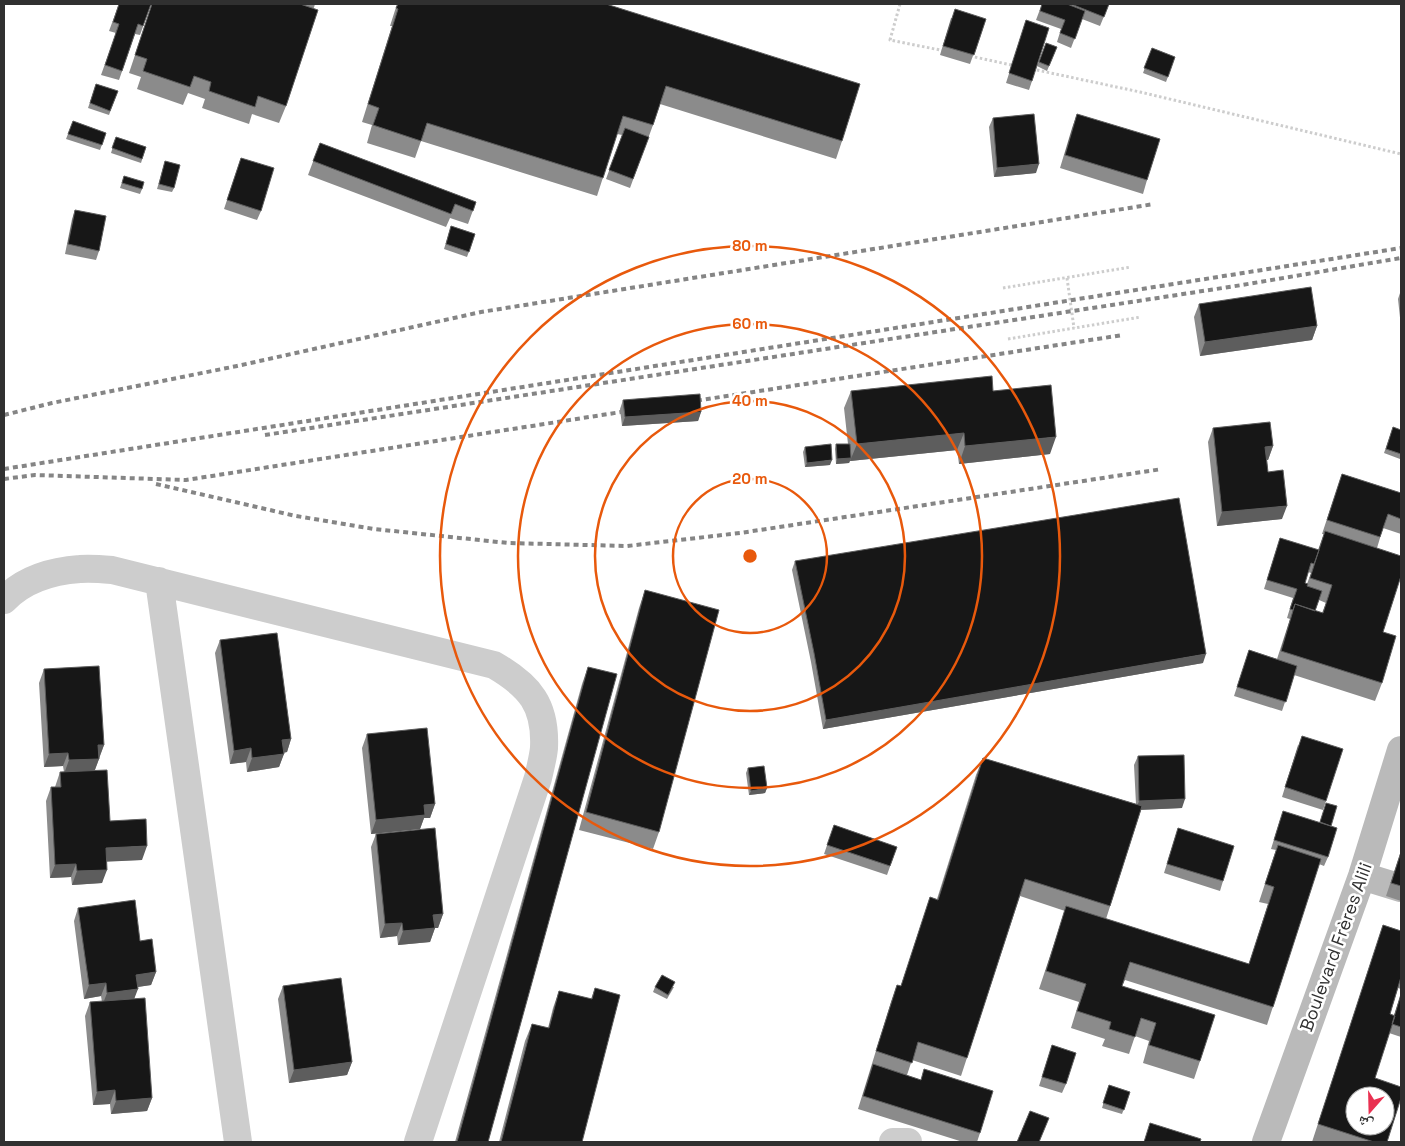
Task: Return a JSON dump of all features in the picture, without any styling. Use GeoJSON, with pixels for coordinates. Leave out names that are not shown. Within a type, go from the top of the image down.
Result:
{"type":"FeatureCollection","features":[{"type":"Feature","properties":{"kind":"main road","name":"Boulevard Frères Alili"},"geometry":{"type":"LineString","coordinates":[[1266,1142],[1362,876],[1401,750]]}},
{"type":"Feature","properties":{"kind":"main road"},"geometry":{"type":"LineString","coordinates":[[1362,876],[1401,888]]}},
{"type":"Feature","properties":{"kind":"street"},"geometry":{"type":"LineString","coordinates":[[4,600],[13,590],[42,575],[81,568],[112,570],[494,665],[511,675],[527,688],[539,706],[544,726],[544,749],[538,778],[418,1142]]}},
{"type":"Feature","properties":{"kind":"street"},"geometry":{"type":"LineString","coordinates":[[159,582],[238,1142]]}},
{"type":"Feature","properties":{"kind":"street"},"geometry":{"type":"LineString","coordinates":[[893,1142],[908,1142]]}},
{"type":"Feature","properties":{"kind":"path"},"geometry":{"type":"LineString","coordinates":[[900,4],[890,40],[948,52]]}},
{"type":"Feature","properties":{"kind":"path"},"geometry":{"type":"LineString","coordinates":[[967,56],[1140,92],[1401,154]]}},
{"type":"Feature","properties":{"kind":"path"},"geometry":{"type":"LineString","coordinates":[[1003,288],[1131,267]]}},
{"type":"Feature","properties":{"kind":"path"},"geometry":{"type":"LineString","coordinates":[[1067,278],[1074,328]]}},
{"type":"Feature","properties":{"kind":"path"},"geometry":{"type":"LineString","coordinates":[[1008,339],[1141,317]]}},
{"type":"Feature","properties":{"kind":"building"},"geometry":{"type":"Polygon","coordinates":[[[119,4],[151,4],[143,26],[138,24],[122,71],[105,65],[119,24],[113,22],[119,4]]]}},
{"type":"Feature","properties":{"kind":"building"},"geometry":{"type":"Polygon","coordinates":[[[152,4],[300,4],[318,10],[286,106],[258,96],[255,107],[209,91],[211,82],[194,76],[190,87],[143,71],[147,59],[135,55],[152,4]]]}},
{"type":"Feature","properties":{"kind":"building"},"geometry":{"type":"Polygon","coordinates":[[[398,4],[606,4],[860,84],[842,141],[666,86],[653,125],[623,116],[603,178],[427,123],[421,141],[373,125],[379,108],[368,104],[398,4]]]}},
{"type":"Feature","properties":{"kind":"building"},"geometry":{"type":"Polygon","coordinates":[[[1042,4],[1067,4],[1085,11],[1075,39],[1060,33],[1065,20],[1040,11],[1042,4]]]}},
{"type":"Feature","properties":{"kind":"building"},"geometry":{"type":"Polygon","coordinates":[[[1071,4],[1109,4],[1104,17],[1071,4]]]}},
{"type":"Feature","properties":{"kind":"building"},"geometry":{"type":"Polygon","coordinates":[[[955,9],[986,19],[974,55],[943,46],[955,9]]]}},
{"type":"Feature","properties":{"kind":"building"},"geometry":{"type":"Polygon","coordinates":[[[1026,20],[1049,28],[1032,81],[1009,73],[1026,20]]]}},
{"type":"Feature","properties":{"kind":"building"},"geometry":{"type":"Polygon","coordinates":[[[1046,43],[1057,47],[1049,66],[1039,62],[1046,43]]]}},
{"type":"Feature","properties":{"kind":"building"},"geometry":{"type":"Polygon","coordinates":[[[1152,48],[1175,57],[1168,77],[1144,68],[1152,48]]]}},
{"type":"Feature","properties":{"kind":"building"},"geometry":{"type":"Polygon","coordinates":[[[96,84],[118,91],[110,111],[90,103],[96,84]]]}},
{"type":"Feature","properties":{"kind":"building"},"geometry":{"type":"Polygon","coordinates":[[[1034,114],[1039,164],[997,168],[993,118],[1034,114]]]}},
{"type":"Feature","properties":{"kind":"building"},"geometry":{"type":"Polygon","coordinates":[[[1077,114],[1160,139],[1147,180],[1065,155],[1077,114]]]}},
{"type":"Feature","properties":{"kind":"building"},"geometry":{"type":"Polygon","coordinates":[[[73,121],[106,133],[102,145],[68,134],[73,121]]]}},
{"type":"Feature","properties":{"kind":"building"},"geometry":{"type":"Polygon","coordinates":[[[625,128],[649,137],[633,179],[609,170],[625,128]]]}},
{"type":"Feature","properties":{"kind":"building"},"geometry":{"type":"Polygon","coordinates":[[[116,137],[146,147],[142,159],[112,148],[116,137]]]}},
{"type":"Feature","properties":{"kind":"building"},"geometry":{"type":"Polygon","coordinates":[[[320,143],[476,202],[473,211],[455,204],[451,214],[313,161],[320,143]]]}},
{"type":"Feature","properties":{"kind":"building"},"geometry":{"type":"Polygon","coordinates":[[[241,158],[274,168],[261,211],[227,200],[241,158]]]}},
{"type":"Feature","properties":{"kind":"building"},"geometry":{"type":"Polygon","coordinates":[[[165,161],[180,165],[174,188],[159,184],[165,161]]]}},
{"type":"Feature","properties":{"kind":"building"},"geometry":{"type":"Polygon","coordinates":[[[124,176],[144,182],[142,189],[122,183],[124,176]]]}},
{"type":"Feature","properties":{"kind":"building"},"geometry":{"type":"Polygon","coordinates":[[[75,210],[106,216],[99,251],[68,244],[75,210]]]}},
{"type":"Feature","properties":{"kind":"building"},"geometry":{"type":"Polygon","coordinates":[[[451,226],[475,234],[469,252],[446,244],[451,226]]]}},
{"type":"Feature","properties":{"kind":"building"},"geometry":{"type":"Polygon","coordinates":[[[1311,287],[1317,326],[1205,342],[1199,304],[1311,287]]]}},
{"type":"Feature","properties":{"kind":"building"},"geometry":{"type":"Polygon","coordinates":[[[992,376],[993,391],[1051,385],[1056,437],[965,446],[964,433],[857,444],[851,391],[992,376]]]}},
{"type":"Feature","properties":{"kind":"building"},"geometry":{"type":"Polygon","coordinates":[[[700,394],[701,412],[625,417],[623,400],[700,394]]]}},
{"type":"Feature","properties":{"kind":"building"},"geometry":{"type":"Polygon","coordinates":[[[1270,422],[1273,446],[1265,447],[1268,472],[1283,470],[1287,506],[1222,512],[1213,428],[1270,422]]]}},
{"type":"Feature","properties":{"kind":"building"},"geometry":{"type":"Polygon","coordinates":[[[1393,427],[1401,430],[1401,454],[1386,449],[1393,427]]]}},
{"type":"Feature","properties":{"kind":"building"},"geometry":{"type":"Polygon","coordinates":[[[831,444],[832,460],[807,463],[805,447],[831,444]]]}},
{"type":"Feature","properties":{"kind":"building"},"geometry":{"type":"Polygon","coordinates":[[[836,444],[850,444],[851,458],[837,459],[836,444]]]}},
{"type":"Feature","properties":{"kind":"building"},"geometry":{"type":"Polygon","coordinates":[[[1342,474],[1401,493],[1401,519],[1388,514],[1380,537],[1327,520],[1342,474]]]}},
{"type":"Feature","properties":{"kind":"building"},"geometry":{"type":"Polygon","coordinates":[[[1179,498],[1206,654],[826,720],[795,561],[1179,498]]]}},
{"type":"Feature","properties":{"kind":"building"},"geometry":{"type":"Polygon","coordinates":[[[1325,531],[1401,556],[1401,576],[1383,632],[1396,636],[1382,683],[1281,651],[1295,604],[1323,613],[1332,585],[1310,578],[1325,531]]]}},
{"type":"Feature","properties":{"kind":"building"},"geometry":{"type":"Polygon","coordinates":[[[1280,538],[1319,550],[1314,564],[1311,563],[1305,583],[1308,584],[1307,586],[1322,591],[1315,611],[1295,604],[1293,610],[1290,609],[1297,589],[1267,580],[1280,538]]]}},
{"type":"Feature","properties":{"kind":"building"},"geometry":{"type":"Polygon","coordinates":[[[645,590],[719,610],[659,832],[586,812],[645,590]]]}},
{"type":"Feature","properties":{"kind":"building"},"geometry":{"type":"Polygon","coordinates":[[[277,633],[291,739],[282,740],[284,754],[252,758],[251,748],[234,751],[220,640],[277,633]]]}},
{"type":"Feature","properties":{"kind":"building"},"geometry":{"type":"Polygon","coordinates":[[[1249,650],[1297,666],[1286,702],[1237,687],[1249,650]]]}},
{"type":"Feature","properties":{"kind":"building"},"geometry":{"type":"Polygon","coordinates":[[[99,666],[104,745],[98,745],[99,759],[69,760],[68,753],[49,754],[44,669],[99,666]]]}},
{"type":"Feature","properties":{"kind":"building"},"geometry":{"type":"Polygon","coordinates":[[[588,667],[617,674],[488,1142],[457,1142],[588,667]]]}},
{"type":"Feature","properties":{"kind":"building"},"geometry":{"type":"Polygon","coordinates":[[[427,728],[435,804],[424,805],[425,815],[376,820],[367,734],[427,728]]]}},
{"type":"Feature","properties":{"kind":"building"},"geometry":{"type":"Polygon","coordinates":[[[1302,736],[1343,749],[1326,801],[1285,787],[1302,736]]]}},
{"type":"Feature","properties":{"kind":"building"},"geometry":{"type":"Polygon","coordinates":[[[1184,755],[1185,799],[1139,801],[1138,756],[1184,755]]]}},
{"type":"Feature","properties":{"kind":"building"},"geometry":{"type":"Polygon","coordinates":[[[983,758],[1142,806],[1110,906],[1025,879],[967,1058],[918,1042],[912,1063],[876,1051],[897,985],[901,986],[930,897],[938,900],[983,758]]]}},
{"type":"Feature","properties":{"kind":"building"},"geometry":{"type":"Polygon","coordinates":[[[764,766],[767,788],[751,791],[748,768],[764,766]]]}},
{"type":"Feature","properties":{"kind":"building"},"geometry":{"type":"Polygon","coordinates":[[[107,770],[110,821],[146,819],[147,846],[106,848],[107,870],[77,871],[76,864],[55,865],[51,787],[61,787],[60,772],[107,770]]]}},
{"type":"Feature","properties":{"kind":"building"},"geometry":{"type":"Polygon","coordinates":[[[1326,803],[1337,806],[1331,826],[1320,822],[1326,803]]]}},
{"type":"Feature","properties":{"kind":"building"},"geometry":{"type":"Polygon","coordinates":[[[1283,811],[1337,828],[1328,857],[1274,840],[1283,811]]]}},
{"type":"Feature","properties":{"kind":"building"},"geometry":{"type":"Polygon","coordinates":[[[834,825],[897,847],[890,866],[827,845],[834,825]]]}},
{"type":"Feature","properties":{"kind":"building"},"geometry":{"type":"Polygon","coordinates":[[[435,828],[443,914],[433,915],[435,928],[403,931],[402,923],[385,924],[376,834],[435,828]]]}},
{"type":"Feature","properties":{"kind":"building"},"geometry":{"type":"Polygon","coordinates":[[[1178,828],[1234,846],[1223,881],[1167,864],[1178,828]]]}},
{"type":"Feature","properties":{"kind":"building"},"geometry":{"type":"Polygon","coordinates":[[[1278,845],[1321,859],[1273,1007],[1130,962],[1122,986],[1215,1015],[1200,1061],[1149,1045],[1156,1023],[1141,1018],[1135,1037],[1109,1029],[1111,1022],[1077,1011],[1086,984],[1046,971],[1066,906],[1249,964],[1274,887],[1265,884],[1278,845]]]}},
{"type":"Feature","properties":{"kind":"building"},"geometry":{"type":"Polygon","coordinates":[[[1401,852],[1401,886],[1391,883],[1401,852]]]}},
{"type":"Feature","properties":{"kind":"building"},"geometry":{"type":"Polygon","coordinates":[[[135,900],[140,941],[152,939],[156,972],[136,975],[138,989],[107,993],[106,983],[89,985],[78,908],[135,900]]]}},
{"type":"Feature","properties":{"kind":"building"},"geometry":{"type":"Polygon","coordinates":[[[1383,925],[1401,931],[1401,977],[1390,1014],[1395,1016],[1375,1078],[1401,1087],[1401,1098],[1395,1117],[1395,1086],[1345,1086],[1345,1133],[1318,1124],[1383,925]]]}},
{"type":"Feature","properties":{"kind":"building"},"geometry":{"type":"Polygon","coordinates":[[[662,975],[675,982],[668,995],[655,987],[662,975]]]}},
{"type":"Feature","properties":{"kind":"building"},"geometry":{"type":"Polygon","coordinates":[[[341,978],[352,1062],[294,1070],[283,986],[341,978]]]}},
{"type":"Feature","properties":{"kind":"building"},"geometry":{"type":"Polygon","coordinates":[[[595,988],[620,995],[582,1142],[501,1142],[532,1024],[549,1028],[559,991],[592,999],[595,988]]]}},
{"type":"Feature","properties":{"kind":"building"},"geometry":{"type":"Polygon","coordinates":[[[1401,994],[1401,1027],[1392,1024],[1401,994]]]}},
{"type":"Feature","properties":{"kind":"building"},"geometry":{"type":"Polygon","coordinates":[[[145,998],[152,1098],[116,1101],[115,1090],[97,1092],[90,1002],[145,998]]]}},
{"type":"Feature","properties":{"kind":"building"},"geometry":{"type":"Polygon","coordinates":[[[1052,1045],[1076,1053],[1066,1084],[1042,1077],[1052,1045]]]}},
{"type":"Feature","properties":{"kind":"building"},"geometry":{"type":"Polygon","coordinates":[[[873,1064],[921,1080],[924,1069],[993,1091],[980,1133],[863,1096],[873,1064]]]}},
{"type":"Feature","properties":{"kind":"building"},"geometry":{"type":"Polygon","coordinates":[[[1109,1085],[1130,1092],[1124,1110],[1103,1103],[1109,1085]]]}},
{"type":"Feature","properties":{"kind":"building"},"geometry":{"type":"Polygon","coordinates":[[[1030,1111],[1049,1118],[1039,1142],[1017,1142],[1030,1111]]]}},
{"type":"Feature","properties":{"kind":"building"},"geometry":{"type":"Polygon","coordinates":[[[1150,1123],[1201,1139],[1200,1142],[1144,1142],[1150,1123]]]}},
{"type":"Feature","properties":{"kind":"building"},"geometry":{"type":"Polygon","coordinates":[[[1355,1136],[1389,1136],[1387,1142],[1374,1142],[1355,1136]]]}},
{"type":"Feature","properties":{"kind":"railway"},"geometry":{"type":"LineString","coordinates":[[4,415],[52,403],[237,366],[481,312],[1154,204]]}},
{"type":"Feature","properties":{"kind":"railway"},"geometry":{"type":"LineString","coordinates":[[4,469],[1401,248]]}},
{"type":"Feature","properties":{"kind":"railway"},"geometry":{"type":"LineString","coordinates":[[265,435],[1242,285],[1401,258]]}},
{"type":"Feature","properties":{"kind":"railway"},"geometry":{"type":"LineString","coordinates":[[688,402],[1123,335]]}},
{"type":"Feature","properties":{"kind":"railway"},"geometry":{"type":"LineString","coordinates":[[4,479],[35,475],[186,480],[634,410]]}},
{"type":"Feature","properties":{"kind":"railway"},"geometry":{"type":"LineString","coordinates":[[156,484],[296,516],[374,529],[508,543],[627,546],[740,533],[1162,469]]}}]}
